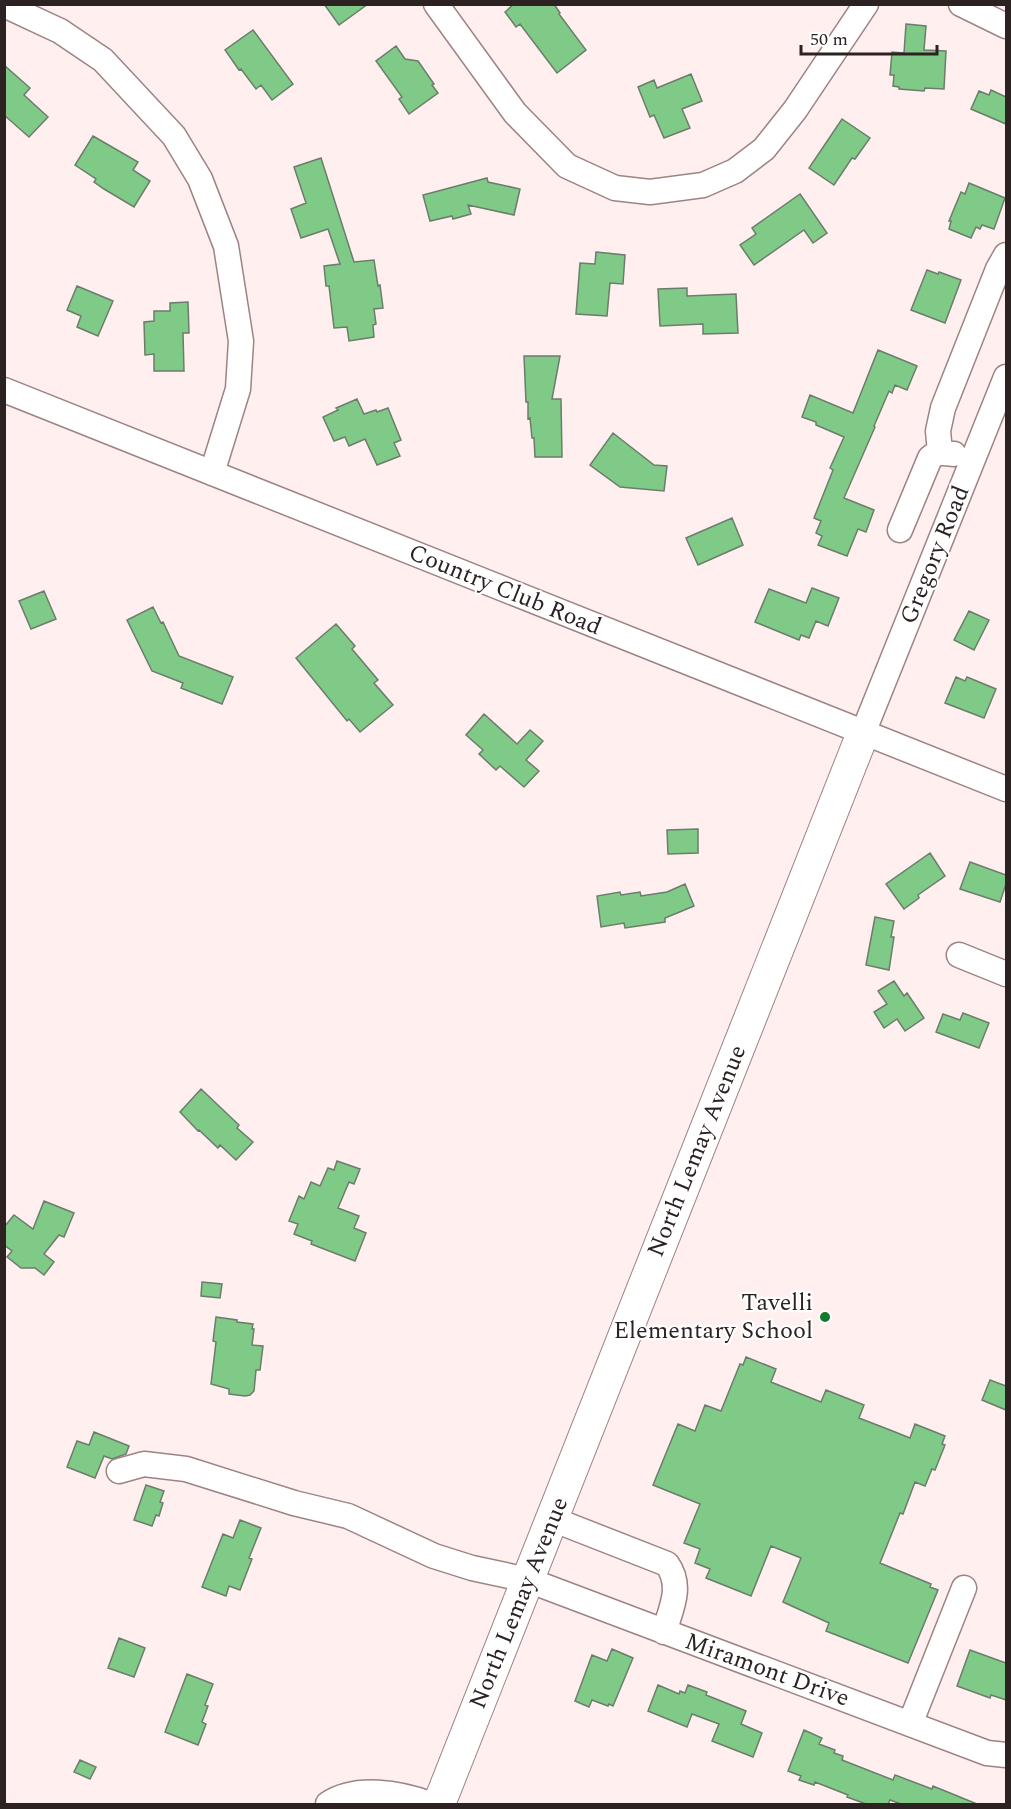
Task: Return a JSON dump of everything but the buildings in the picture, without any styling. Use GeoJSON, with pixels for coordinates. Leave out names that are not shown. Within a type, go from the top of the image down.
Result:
{"type":"FeatureCollection","features":[{"type":"Feature","properties":{"kind":"main road","name":"North Lemay Avenue"},"geometry":{"type":"LineString","coordinates":[[439,1804],[863,733]]}},
{"type":"Feature","properties":{"kind":"street"},"geometry":{"type":"LineString","coordinates":[[436,4],[515,113],[567,166],[615,188],[650,192],[703,185],[735,171],[764,149],[795,110],[866,4]]}},
{"type":"Feature","properties":{"kind":"street"},"geometry":{"type":"LineString","coordinates":[[961,4],[1006,26]]}},
{"type":"Feature","properties":{"kind":"street"},"geometry":{"type":"LineString","coordinates":[[4,5],[60,31],[104,60],[174,135],[200,179],[226,246],[241,341],[238,389],[212,473]]}},
{"type":"Feature","properties":{"kind":"street"},"geometry":{"type":"LineString","coordinates":[[940,452],[938,430],[943,408],[998,269],[1006,255]]}},
{"type":"Feature","properties":{"kind":"street","name":"Gregory Road"},"geometry":{"type":"LineString","coordinates":[[863,733],[1006,377]]}},
{"type":"Feature","properties":{"kind":"street","name":"Country Club Road"},"geometry":{"type":"LineString","coordinates":[[4,390],[1006,789]]}},
{"type":"Feature","properties":{"kind":"street"},"geometry":{"type":"LineString","coordinates":[[900,530],[930,458],[940,452],[974,458]]}},
{"type":"Feature","properties":{"kind":"street"},"geometry":{"type":"LineString","coordinates":[[959,955],[1006,974]]}},
{"type":"Feature","properties":{"kind":"street","name":"Miramont Drive"},"geometry":{"type":"LineString","coordinates":[[119,1471],[144,1464],[186,1469],[294,1503],[348,1516],[434,1556],[472,1568],[528,1581],[987,1753],[1006,1755]]}},
{"type":"Feature","properties":{"kind":"street"},"geometry":{"type":"LineString","coordinates":[[552,1519],[667,1564],[674,1573],[676,1589],[664,1632]]}},
{"type":"Feature","properties":{"kind":"street"},"geometry":{"type":"LineString","coordinates":[[910,1724],[964,1588]]}},
{"type":"Feature","properties":{"kind":"street"},"geometry":{"type":"LineString","coordinates":[[328,1804],[351,1795],[370,1793],[397,1796],[430,1804]]}},
{"type":"Feature","properties":{"kind":"place","name":"Tavelli Elementary School"},"geometry":{"type":"Point","coordinates":[825,1317]}}]}
